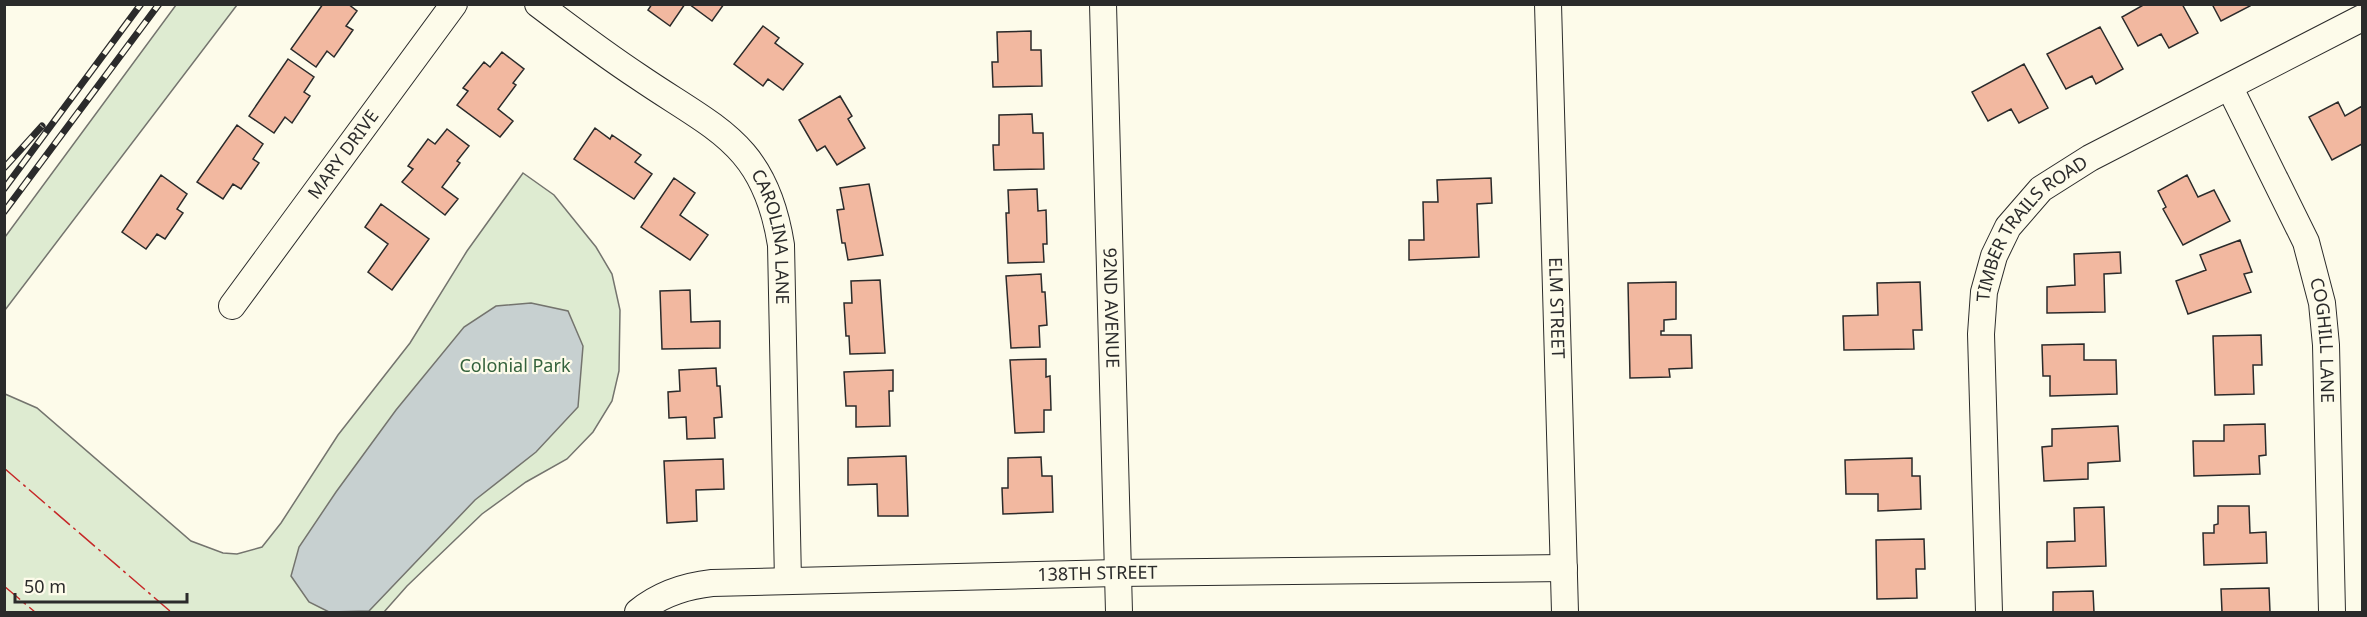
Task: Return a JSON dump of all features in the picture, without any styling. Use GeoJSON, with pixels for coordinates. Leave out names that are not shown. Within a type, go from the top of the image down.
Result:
{"type":"FeatureCollection","features":[{"type":"Feature","properties":{"kind":"street","name":"MARY DRIVE"},"geometry":{"type":"LineString","coordinates":[[232,306],[454,4]]}},
{"type":"Feature","properties":{"kind":"street","name":"CAROLINA LANE"},"geometry":{"type":"LineString","coordinates":[[537,4],[639,77],[719,128],[738,145],[771,200],[781,245],[788,581]]}},
{"type":"Feature","properties":{"kind":"street","name":"92ND AVENUE"},"geometry":{"type":"LineString","coordinates":[[1103,4],[1119,612]]}},
{"type":"Feature","properties":{"kind":"street","name":"ELM STREET"},"geometry":{"type":"LineString","coordinates":[[1548,4],[1565,612]]}},
{"type":"Feature","properties":{"kind":"street","name":"TIMBER TRAILS ROAD"},"geometry":{"type":"LineString","coordinates":[[1989,612],[1981,334],[1984,292],[1994,256],[2014,221],[2041,189],[2090,158],[2230,88],[2362,18]]}},
{"type":"Feature","properties":{"kind":"street","name":"COGHILL LANE"},"geometry":{"type":"LineString","coordinates":[[2230,88],[2306,242],[2322,303],[2326,345],[2332,612]]}},
{"type":"Feature","properties":{"kind":"street","name":"138TH STREET"},"geometry":{"type":"LineString","coordinates":[[638,612],[666,594],[694,585],[1117,573],[1564,568]]}},
{"type":"Feature","properties":{"kind":"green space"},"geometry":{"type":"Polygon","coordinates":[[[176,5],[237,5],[5,310],[5,237],[176,5]]]}},
{"type":"Feature","properties":{"kind":"green space","name":"Colonial Park"},"geometry":{"type":"Polygon","coordinates":[[[523,173],[554,195],[596,247],[612,274],[620,310],[619,371],[612,401],[593,432],[567,459],[526,482],[482,514],[407,586],[384,612],[5,612],[5,394],[37,408],[191,541],[223,553],[237,554],[262,547],[281,523],[338,435],[410,343],[467,251],[523,173]]]}},
{"type":"Feature","properties":{"kind":"shaded area"},"geometry":{"type":"Polygon","coordinates":[[[531,303],[568,311],[583,346],[578,407],[536,452],[475,500],[369,611],[329,612],[309,602],[291,576],[299,547],[396,410],[464,327],[496,306],[531,303]]]}},
{"type":"Feature","properties":{"kind":"building"},"geometry":{"type":"Polygon","coordinates":[[[323,4],[348,4],[357,11],[346,26],[353,30],[334,57],[327,51],[316,67],[291,49],[323,4]]]}},
{"type":"Feature","properties":{"kind":"building"},"geometry":{"type":"Polygon","coordinates":[[[652,4],[685,4],[670,26],[648,10],[652,4]]]}},
{"type":"Feature","properties":{"kind":"building"},"geometry":{"type":"Polygon","coordinates":[[[689,4],[724,4],[712,21],[689,4]]]}},
{"type":"Feature","properties":{"kind":"building"},"geometry":{"type":"Polygon","coordinates":[[[2145,4],[2182,4],[2198,33],[2169,48],[2161,34],[2138,46],[2122,17],[2145,4]]]}},
{"type":"Feature","properties":{"kind":"building"},"geometry":{"type":"Polygon","coordinates":[[[2212,4],[2249,4],[2250,6],[2221,21],[2212,4]]]}},
{"type":"Feature","properties":{"kind":"building"},"geometry":{"type":"Polygon","coordinates":[[[763,26],[779,38],[775,43],[803,64],[783,90],[768,79],[763,86],[734,64],[763,26]]]}},
{"type":"Feature","properties":{"kind":"building"},"geometry":{"type":"Polygon","coordinates":[[[2100,27],[2123,69],[2096,84],[2092,76],[2066,89],[2047,54],[2100,27]]]}},
{"type":"Feature","properties":{"kind":"building"},"geometry":{"type":"Polygon","coordinates":[[[1031,31],[1031,50],[1041,50],[1042,86],[993,87],[992,62],[998,62],[997,32],[1031,31]]]}},
{"type":"Feature","properties":{"kind":"building"},"geometry":{"type":"Polygon","coordinates":[[[502,52],[524,69],[513,83],[516,85],[498,109],[513,121],[500,137],[457,105],[468,91],[463,88],[484,62],[490,67],[502,52]]]}},
{"type":"Feature","properties":{"kind":"building"},"geometry":{"type":"Polygon","coordinates":[[[288,59],[314,77],[304,92],[310,96],[292,123],[285,117],[274,133],[249,116],[288,59]]]}},
{"type":"Feature","properties":{"kind":"building"},"geometry":{"type":"Polygon","coordinates":[[[2024,64],[2048,108],[2019,123],[2011,109],[1988,121],[1972,92],[2024,64]]]}},
{"type":"Feature","properties":{"kind":"building"},"geometry":{"type":"Polygon","coordinates":[[[840,96],[852,116],[848,119],[865,148],[837,165],[825,146],[817,151],[799,120],[840,96]]]}},
{"type":"Feature","properties":{"kind":"building"},"geometry":{"type":"Polygon","coordinates":[[[2338,102],[2345,116],[2362,106],[2362,144],[2332,160],[2309,117],[2338,102]]]}},
{"type":"Feature","properties":{"kind":"building"},"geometry":{"type":"Polygon","coordinates":[[[1032,114],[1033,133],[1043,133],[1044,169],[994,170],[993,145],[999,145],[999,115],[1032,114]]]}},
{"type":"Feature","properties":{"kind":"building"},"geometry":{"type":"Polygon","coordinates":[[[237,125],[263,144],[253,159],[259,163],[241,189],[233,184],[223,199],[197,182],[237,125]]]}},
{"type":"Feature","properties":{"kind":"building"},"geometry":{"type":"Polygon","coordinates":[[[595,128],[610,139],[612,135],[641,155],[635,162],[652,174],[634,199],[574,159],[595,128]]]}},
{"type":"Feature","properties":{"kind":"building"},"geometry":{"type":"Polygon","coordinates":[[[447,129],[469,146],[457,161],[460,163],[442,187],[458,199],[445,215],[402,182],[413,169],[408,166],[428,139],[435,144],[447,129]]]}},
{"type":"Feature","properties":{"kind":"building"},"geometry":{"type":"Polygon","coordinates":[[[161,175],[187,194],[177,209],[183,213],[165,239],[157,234],[146,249],[122,232],[161,175]]]}},
{"type":"Feature","properties":{"kind":"building"},"geometry":{"type":"Polygon","coordinates":[[[2187,175],[2198,197],[2214,190],[2230,221],[2183,245],[2163,209],[2166,207],[2158,191],[2187,175]]]}},
{"type":"Feature","properties":{"kind":"building"},"geometry":{"type":"Polygon","coordinates":[[[674,178],[695,193],[680,215],[708,235],[690,260],[641,227],[674,178]]]}},
{"type":"Feature","properties":{"kind":"building"},"geometry":{"type":"Polygon","coordinates":[[[1491,178],[1492,203],[1477,204],[1479,257],[1409,260],[1409,240],[1424,240],[1423,202],[1438,202],[1437,180],[1491,178]]]}},
{"type":"Feature","properties":{"kind":"building"},"geometry":{"type":"Polygon","coordinates":[[[869,184],[883,255],[848,260],[845,243],[842,243],[837,210],[844,209],[840,188],[869,184]]]}},
{"type":"Feature","properties":{"kind":"building"},"geometry":{"type":"Polygon","coordinates":[[[1037,189],[1038,211],[1046,210],[1047,244],[1043,244],[1044,262],[1008,263],[1006,213],[1009,213],[1008,190],[1037,189]]]}},
{"type":"Feature","properties":{"kind":"building"},"geometry":{"type":"Polygon","coordinates":[[[381,204],[429,239],[392,290],[368,272],[388,244],[365,227],[381,204]]]}},
{"type":"Feature","properties":{"kind":"building"},"geometry":{"type":"Polygon","coordinates":[[[2240,240],[2252,272],[2244,274],[2251,292],[2188,314],[2176,281],[2206,270],[2200,255],[2240,240]]]}},
{"type":"Feature","properties":{"kind":"building"},"geometry":{"type":"Polygon","coordinates":[[[2120,252],[2121,273],[2104,274],[2105,312],[2047,313],[2047,287],[2075,285],[2074,254],[2120,252]]]}},
{"type":"Feature","properties":{"kind":"building"},"geometry":{"type":"Polygon","coordinates":[[[1041,274],[1042,292],[1045,292],[1047,325],[1039,326],[1040,347],[1011,348],[1006,276],[1041,274]]]}},
{"type":"Feature","properties":{"kind":"building"},"geometry":{"type":"Polygon","coordinates":[[[880,280],[885,353],[850,354],[849,336],[846,336],[844,303],[852,303],[851,281],[880,280]]]}},
{"type":"Feature","properties":{"kind":"building"},"geometry":{"type":"Polygon","coordinates":[[[1676,282],[1676,319],[1664,320],[1664,331],[1661,331],[1661,335],[1691,335],[1692,368],[1669,369],[1670,377],[1630,378],[1628,283],[1676,282]]]}},
{"type":"Feature","properties":{"kind":"building"},"geometry":{"type":"Polygon","coordinates":[[[1920,282],[1922,330],[1913,330],[1914,349],[1844,350],[1843,316],[1878,315],[1877,283],[1920,282]]]}},
{"type":"Feature","properties":{"kind":"building"},"geometry":{"type":"Polygon","coordinates":[[[690,290],[691,322],[720,321],[720,348],[662,349],[660,291],[690,290]]]}},
{"type":"Feature","properties":{"kind":"building"},"geometry":{"type":"Polygon","coordinates":[[[2261,335],[2262,365],[2253,365],[2254,394],[2215,395],[2213,336],[2261,335]]]}},
{"type":"Feature","properties":{"kind":"building"},"geometry":{"type":"Polygon","coordinates":[[[2084,344],[2084,360],[2116,360],[2117,394],[2050,396],[2050,376],[2043,376],[2042,345],[2084,344]]]}},
{"type":"Feature","properties":{"kind":"building"},"geometry":{"type":"Polygon","coordinates":[[[1046,359],[1046,377],[1050,376],[1051,410],[1044,410],[1044,432],[1015,433],[1010,360],[1046,359]]]}},
{"type":"Feature","properties":{"kind":"building"},"geometry":{"type":"Polygon","coordinates":[[[716,368],[722,417],[714,418],[715,438],[687,439],[686,417],[669,418],[668,392],[680,391],[679,370],[716,368]]]}},
{"type":"Feature","properties":{"kind":"building"},"geometry":{"type":"Polygon","coordinates":[[[893,370],[893,391],[889,391],[890,426],[856,427],[856,406],[846,406],[844,372],[893,370]]]}},
{"type":"Feature","properties":{"kind":"building"},"geometry":{"type":"Polygon","coordinates":[[[2265,424],[2266,455],[2259,456],[2260,474],[2194,476],[2193,441],[2224,441],[2224,425],[2265,424]]]}},
{"type":"Feature","properties":{"kind":"building"},"geometry":{"type":"Polygon","coordinates":[[[2118,426],[2120,461],[2088,463],[2088,479],[2044,481],[2042,447],[2052,446],[2052,429],[2118,426]]]}},
{"type":"Feature","properties":{"kind":"building"},"geometry":{"type":"Polygon","coordinates":[[[906,456],[908,516],[878,516],[877,484],[848,485],[848,458],[906,456]]]}},
{"type":"Feature","properties":{"kind":"building"},"geometry":{"type":"Polygon","coordinates":[[[1041,457],[1042,476],[1052,476],[1053,512],[1003,514],[1002,488],[1008,488],[1008,458],[1041,457]]]}},
{"type":"Feature","properties":{"kind":"building"},"geometry":{"type":"Polygon","coordinates":[[[1912,458],[1912,476],[1920,476],[1921,509],[1878,511],[1878,494],[1846,494],[1845,460],[1912,458]]]}},
{"type":"Feature","properties":{"kind":"building"},"geometry":{"type":"Polygon","coordinates":[[[723,459],[724,489],[696,490],[697,521],[667,523],[664,461],[723,459]]]}},
{"type":"Feature","properties":{"kind":"building"},"geometry":{"type":"Polygon","coordinates":[[[2218,506],[2249,506],[2250,533],[2266,532],[2267,563],[2204,565],[2203,533],[2214,533],[2214,525],[2218,524],[2218,506]]]}},
{"type":"Feature","properties":{"kind":"building"},"geometry":{"type":"Polygon","coordinates":[[[2104,507],[2106,566],[2047,568],[2047,542],[2075,541],[2074,508],[2104,507]]]}},
{"type":"Feature","properties":{"kind":"building"},"geometry":{"type":"Polygon","coordinates":[[[1924,539],[1925,569],[1916,569],[1917,598],[1877,599],[1876,540],[1924,539]]]}},
{"type":"Feature","properties":{"kind":"building"},"geometry":{"type":"Polygon","coordinates":[[[2269,588],[2270,612],[2222,612],[2221,589],[2269,588]]]}},
{"type":"Feature","properties":{"kind":"building"},"geometry":{"type":"Polygon","coordinates":[[[2093,591],[2094,612],[2053,612],[2053,592],[2093,591]]]}},
{"type":"Feature","properties":{"kind":"railway"},"geometry":{"type":"LineString","coordinates":[[4,189],[141,4]]}},
{"type":"Feature","properties":{"kind":"railway"},"geometry":{"type":"LineString","coordinates":[[4,212],[159,4]]}},
{"type":"Feature","properties":{"kind":"railway"},"geometry":{"type":"LineString","coordinates":[[4,168],[42,126]]}},
{"type":"Feature","properties":{"kind":"power"},"geometry":{"type":"LineString","coordinates":[[4,468],[171,612]]}},
{"type":"Feature","properties":{"kind":"power"},"geometry":{"type":"LineString","coordinates":[[4,586],[35,612]]}}]}
